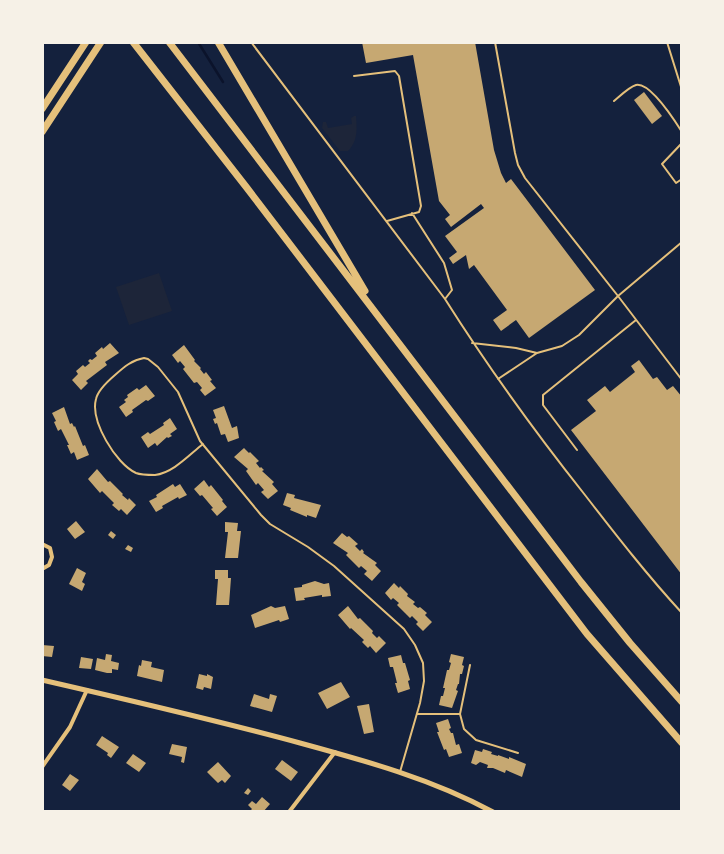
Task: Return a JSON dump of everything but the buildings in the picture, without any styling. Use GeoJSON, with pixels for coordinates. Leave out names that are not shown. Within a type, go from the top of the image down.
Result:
{"type":"FeatureCollection","features":[{"type":"Feature","properties":{"kind":"highway"},"geometry":{"type":"LineString","coordinates":[[42,109],[86,42]]}},
{"type":"Feature","properties":{"kind":"highway"},"geometry":{"type":"LineString","coordinates":[[42,132],[101,42]]}},
{"type":"Feature","properties":{"kind":"highway"},"geometry":{"type":"LineString","coordinates":[[133,42],[247,188],[586,634],[682,743]]}},
{"type":"Feature","properties":{"kind":"highway"},"geometry":{"type":"LineString","coordinates":[[170,42],[581,582],[630,643],[682,702]]}},
{"type":"Feature","properties":{"kind":"highway"},"geometry":{"type":"LineString","coordinates":[[218,42],[380,318]]}},
{"type":"Feature","properties":{"kind":"street"},"geometry":{"type":"LineString","coordinates":[[42,544],[50,548],[52,557],[49,565],[42,569]]}},
{"type":"Feature","properties":{"kind":"street"},"geometry":{"type":"LineString","coordinates":[[42,680],[195,715],[380,764],[455,792],[493,812]]}},
{"type":"Feature","properties":{"kind":"street"},"geometry":{"type":"LineString","coordinates":[[42,767],[70,727],[87,690]]}},
{"type":"Feature","properties":{"kind":"street"},"geometry":{"type":"LineString","coordinates":[[289,812],[335,752]]}},
{"type":"Feature","properties":{"kind":"lane"},"geometry":{"type":"LineString","coordinates":[[251,42],[387,221],[445,300],[472,343],[578,486],[651,579],[682,613]]}},
{"type":"Feature","properties":{"kind":"lane"},"geometry":{"type":"LineString","coordinates":[[495,42],[518,165],[525,178],[682,380]]}},
{"type":"Feature","properties":{"kind":"lane"},"geometry":{"type":"LineString","coordinates":[[667,42],[682,90]]}},
{"type":"Feature","properties":{"kind":"lane"},"geometry":{"type":"LineString","coordinates":[[354,76],[395,70],[399,76],[421,206],[419,212],[387,221]]}},
{"type":"Feature","properties":{"kind":"lane"},"geometry":{"type":"LineString","coordinates":[[614,101],[636,85],[643,85],[654,94],[682,132]]}},
{"type":"Feature","properties":{"kind":"lane"},"geometry":{"type":"LineString","coordinates":[[682,143],[662,164],[676,183],[682,179]]}},
{"type":"Feature","properties":{"kind":"lane"},"geometry":{"type":"LineString","coordinates":[[412,213],[444,263],[452,290],[445,300]]}},
{"type":"Feature","properties":{"kind":"lane"},"geometry":{"type":"LineString","coordinates":[[498,379],[537,353],[562,346],[579,335],[618,296],[682,243]]}},
{"type":"Feature","properties":{"kind":"lane"},"geometry":{"type":"LineString","coordinates":[[577,450],[543,405],[543,395],[636,320]]}},
{"type":"Feature","properties":{"kind":"lane"},"geometry":{"type":"LineString","coordinates":[[472,343],[516,348],[537,353]]}},
{"type":"Feature","properties":{"kind":"lane"},"geometry":{"type":"LineString","coordinates":[[203,444],[165,472],[155,475],[136,473],[119,459],[99,427],[96,398],[108,382],[123,368],[139,359],[148,359],[158,367],[178,392],[194,431],[261,516],[270,524],[308,547],[334,566],[409,636],[420,653],[425,672],[423,691],[400,772]]}},
{"type":"Feature","properties":{"kind":"lane"},"geometry":{"type":"LineString","coordinates":[[470,665],[460,714],[464,729],[476,740],[518,753]]}},
{"type":"Feature","properties":{"kind":"lane"},"geometry":{"type":"LineString","coordinates":[[417,714],[460,714]]}},
{"type":"Feature","properties":{"kind":"shaded area"},"geometry":{"type":"Polygon","coordinates":[[[356,116],[357,130],[354,143],[348,151],[340,151],[322,128],[323,122],[326,122],[328,128],[352,124],[351,118],[356,116]]]}},
{"type":"Feature","properties":{"kind":"shaded area"},"geometry":{"type":"Polygon","coordinates":[[[159,273],[172,311],[129,325],[116,287],[159,273]]]}},
{"type":"Feature","properties":{"kind":"waterway"},"geometry":{"type":"LineString","coordinates":[[198,42],[223,82]]}}]}
